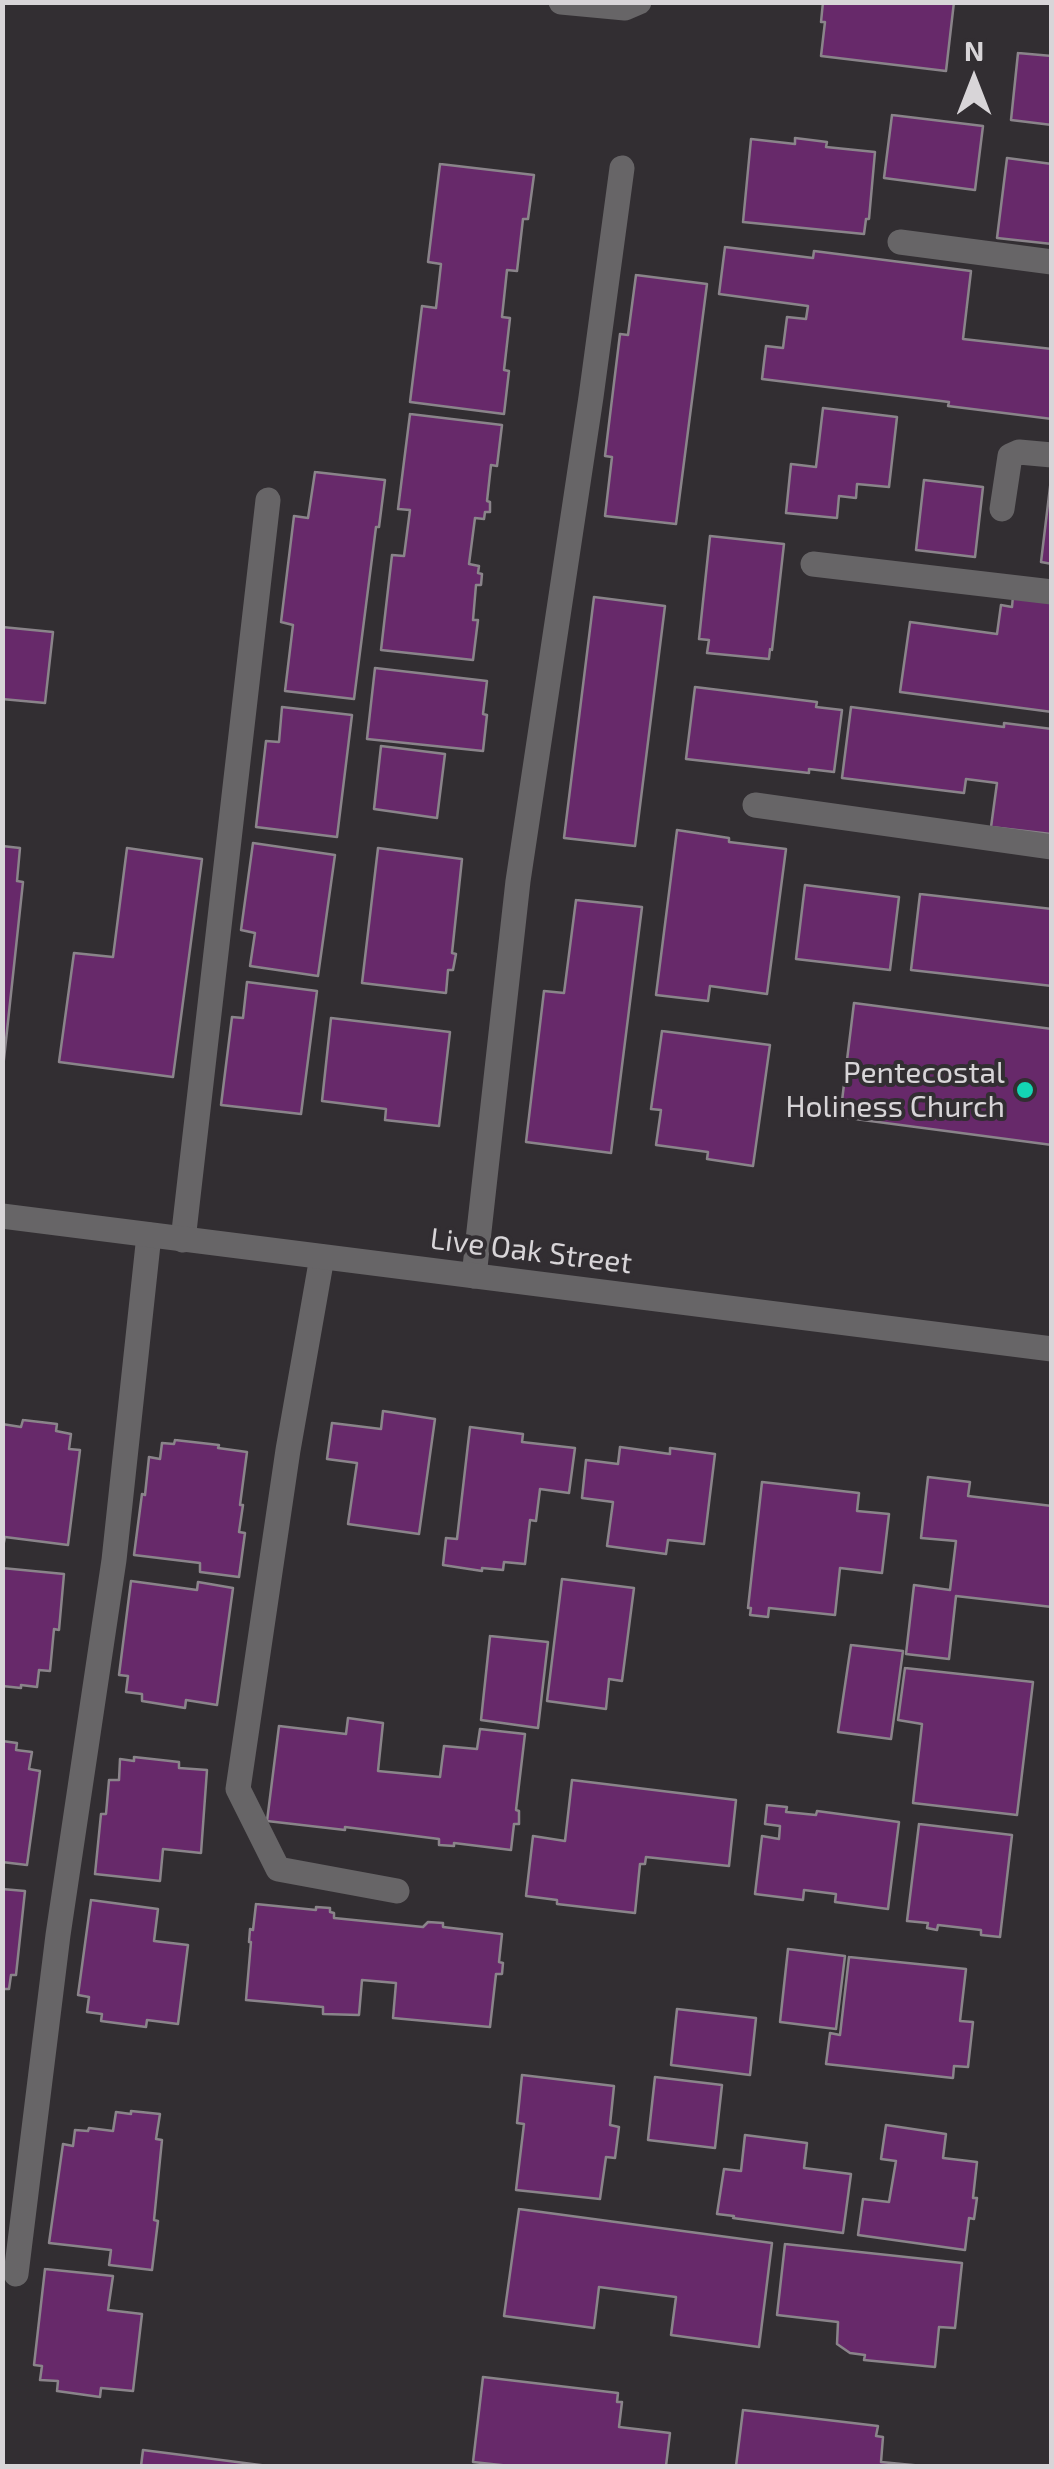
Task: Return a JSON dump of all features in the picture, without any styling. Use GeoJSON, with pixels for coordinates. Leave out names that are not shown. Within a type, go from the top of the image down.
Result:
{"type":"FeatureCollection","features":[{"type":"Feature","properties":{"kind":"street"},"geometry":{"type":"LineString","coordinates":[[560,2],[625,8],[639,2]]}},
{"type":"Feature","properties":{"kind":"street"},"geometry":{"type":"LineString","coordinates":[[474,1276],[518,881],[622,168]]}},
{"type":"Feature","properties":{"kind":"street"},"geometry":{"type":"LineString","coordinates":[[900,242],[1052,262]]}},
{"type":"Feature","properties":{"kind":"street"},"geometry":{"type":"LineString","coordinates":[[1002,508],[1010,456],[1018,452],[1052,455]]}},
{"type":"Feature","properties":{"kind":"street"},"geometry":{"type":"LineString","coordinates":[[183,1240],[268,500]]}},
{"type":"Feature","properties":{"kind":"street"},"geometry":{"type":"LineString","coordinates":[[813,564],[1052,592]]}},
{"type":"Feature","properties":{"kind":"street"},"geometry":{"type":"LineString","coordinates":[[755,805],[1052,848]]}},
{"type":"Feature","properties":{"kind":"street","name":"Live Oak Street"},"geometry":{"type":"LineString","coordinates":[[2,1216],[1052,1349]]}},
{"type":"Feature","properties":{"kind":"street"},"geometry":{"type":"LineString","coordinates":[[16,2274],[58,1934],[114,1560],[150,1235]]}},
{"type":"Feature","properties":{"kind":"street"},"geometry":{"type":"LineString","coordinates":[[322,1258],[288,1450],[238,1789],[278,1869],[397,1891]]}},
{"type":"Feature","properties":{"kind":"building"},"geometry":{"type":"Polygon","coordinates":[[[823,2],[954,2],[946,71],[821,56],[823,2]]]}},
{"type":"Feature","properties":{"kind":"building"},"geometry":{"type":"Polygon","coordinates":[[[1018,53],[1052,56],[1052,125],[1011,120],[1018,53]]]}},
{"type":"Feature","properties":{"kind":"building"},"geometry":{"type":"Polygon","coordinates":[[[892,115],[983,126],[975,190],[884,178],[892,115]]]}},
{"type":"Feature","properties":{"kind":"building"},"geometry":{"type":"Polygon","coordinates":[[[795,138],[827,142],[826,147],[875,152],[864,234],[743,222],[751,139],[795,144],[795,138]]]}},
{"type":"Feature","properties":{"kind":"building"},"geometry":{"type":"Polygon","coordinates":[[[1007,158],[1052,164],[1052,244],[997,238],[1007,158]]]}},
{"type":"Feature","properties":{"kind":"building"},"geometry":{"type":"Polygon","coordinates":[[[440,164],[534,175],[528,219],[523,219],[517,271],[507,270],[502,317],[510,318],[504,370],[509,371],[504,414],[410,402],[422,306],[436,308],[441,264],[428,262],[440,164]]]}},
{"type":"Feature","properties":{"kind":"building"},"geometry":{"type":"Polygon","coordinates":[[[725,247],[813,258],[814,251],[971,271],[963,339],[1052,349],[1052,419],[762,379],[766,346],[783,348],[787,317],[806,319],[808,306],[719,294],[725,247]]]}},
{"type":"Feature","properties":{"kind":"building"},"geometry":{"type":"Polygon","coordinates":[[[636,275],[707,284],[676,524],[605,516],[612,457],[605,456],[620,334],[628,335],[636,275]]]}},
{"type":"Feature","properties":{"kind":"building"},"geometry":{"type":"Polygon","coordinates":[[[823,408],[897,417],[889,487],[857,484],[856,498],[839,496],[837,518],[786,513],[791,464],[816,467],[823,408]]]}},
{"type":"Feature","properties":{"kind":"building"},"geometry":{"type":"Polygon","coordinates":[[[410,414],[502,425],[497,466],[491,465],[487,501],[490,512],[485,512],[484,519],[475,518],[469,564],[479,566],[478,573],[482,574],[481,585],[476,585],[473,620],[478,620],[473,660],[381,650],[392,555],[404,556],[410,510],[398,509],[410,414]]]}},
{"type":"Feature","properties":{"kind":"building"},"geometry":{"type":"Polygon","coordinates":[[[315,472],[385,480],[354,699],[285,691],[293,625],[281,622],[294,516],[308,518],[315,472]]]}},
{"type":"Feature","properties":{"kind":"building"},"geometry":{"type":"Polygon","coordinates":[[[1052,479],[1052,564],[1041,562],[1052,479]]]}},
{"type":"Feature","properties":{"kind":"building"},"geometry":{"type":"Polygon","coordinates":[[[924,480],[983,487],[975,557],[916,550],[924,480]]]}},
{"type":"Feature","properties":{"kind":"building"},"geometry":{"type":"Polygon","coordinates":[[[710,536],[784,544],[769,659],[707,653],[709,640],[699,639],[710,536]]]}},
{"type":"Feature","properties":{"kind":"building"},"geometry":{"type":"Polygon","coordinates":[[[1013,596],[1052,601],[1052,712],[900,692],[910,622],[997,634],[1001,605],[1012,607],[1013,596]]]}},
{"type":"Feature","properties":{"kind":"building"},"geometry":{"type":"Polygon","coordinates":[[[594,597],[665,606],[635,846],[564,838],[594,597]]]}},
{"type":"Feature","properties":{"kind":"building"},"geometry":{"type":"Polygon","coordinates":[[[2,627],[53,632],[45,703],[2,699],[2,627]]]}},
{"type":"Feature","properties":{"kind":"building"},"geometry":{"type":"Polygon","coordinates":[[[375,668],[487,681],[483,751],[367,739],[375,668]]]}},
{"type":"Feature","properties":{"kind":"building"},"geometry":{"type":"Polygon","coordinates":[[[695,687],[817,702],[816,707],[842,710],[834,772],[809,769],[809,773],[686,759],[695,687]]]}},
{"type":"Feature","properties":{"kind":"building"},"geometry":{"type":"Polygon","coordinates":[[[282,707],[352,715],[337,837],[256,827],[266,741],[279,742],[282,707]]]}},
{"type":"Feature","properties":{"kind":"building"},"geometry":{"type":"Polygon","coordinates":[[[851,707],[1004,727],[1004,723],[1052,729],[1051,834],[991,827],[997,783],[966,779],[964,793],[842,778],[851,707]]]}},
{"type":"Feature","properties":{"kind":"building"},"geometry":{"type":"Polygon","coordinates":[[[381,746],[445,754],[437,818],[374,809],[381,746]]]}},
{"type":"Feature","properties":{"kind":"building"},"geometry":{"type":"Polygon","coordinates":[[[677,830],[786,849],[767,994],[710,986],[708,1001],[656,995],[677,830]]]}},
{"type":"Feature","properties":{"kind":"building"},"geometry":{"type":"Polygon","coordinates":[[[253,843],[335,855],[318,976],[250,966],[255,933],[241,930],[253,843]]]}},
{"type":"Feature","properties":{"kind":"building"},"geometry":{"type":"Polygon","coordinates":[[[2,846],[20,848],[17,881],[23,882],[3,1068],[2,846]]]}},
{"type":"Feature","properties":{"kind":"building"},"geometry":{"type":"Polygon","coordinates":[[[127,848],[202,859],[173,1077],[59,1062],[74,953],[113,957],[127,848]]]}},
{"type":"Feature","properties":{"kind":"building"},"geometry":{"type":"Polygon","coordinates":[[[378,848],[462,859],[452,953],[456,954],[453,970],[448,970],[446,993],[362,983],[378,848]]]}},
{"type":"Feature","properties":{"kind":"building"},"geometry":{"type":"Polygon","coordinates":[[[805,885],[899,897],[890,970],[796,959],[805,885]]]}},
{"type":"Feature","properties":{"kind":"building"},"geometry":{"type":"Polygon","coordinates":[[[920,894],[1052,909],[1052,986],[911,970],[920,894]]]}},
{"type":"Feature","properties":{"kind":"building"},"geometry":{"type":"Polygon","coordinates":[[[576,900],[642,907],[611,1153],[526,1142],[544,991],[564,993],[576,900]]]}},
{"type":"Feature","properties":{"kind":"building"},"geometry":{"type":"Polygon","coordinates":[[[247,982],[317,991],[301,1114],[221,1105],[232,1017],[243,1018],[247,982]]]}},
{"type":"Feature","properties":{"kind":"building"},"geometry":{"type":"Polygon","coordinates":[[[854,1003],[1052,1029],[1052,1145],[840,1117],[854,1003]]]}},
{"type":"Feature","properties":{"kind":"building"},"geometry":{"type":"Polygon","coordinates":[[[331,1018],[450,1032],[439,1126],[385,1120],[386,1109],[322,1101],[331,1018]]]}},
{"type":"Feature","properties":{"kind":"building"},"geometry":{"type":"Polygon","coordinates":[[[662,1031],[770,1045],[753,1166],[707,1159],[708,1152],[656,1145],[661,1110],[651,1109],[662,1031]]]}},
{"type":"Feature","properties":{"kind":"building"},"geometry":{"type":"Polygon","coordinates":[[[383,1411],[435,1419],[419,1534],[348,1524],[357,1463],[327,1459],[332,1423],[381,1429],[383,1411]]]}},
{"type":"Feature","properties":{"kind":"building"},"geometry":{"type":"Polygon","coordinates":[[[23,1420],[57,1424],[56,1431],[71,1434],[69,1449],[80,1450],[68,1545],[5,1537],[2,1552],[2,1424],[21,1427],[23,1420]]]}},
{"type":"Feature","properties":{"kind":"building"},"geometry":{"type":"Polygon","coordinates":[[[470,1427],[523,1434],[522,1442],[575,1448],[569,1493],[540,1489],[536,1521],[530,1520],[525,1564],[504,1562],[503,1570],[482,1571],[443,1565],[446,1538],[457,1539],[470,1427]]]}},
{"type":"Feature","properties":{"kind":"building"},"geometry":{"type":"Polygon","coordinates":[[[175,1440],[247,1452],[240,1505],[239,1532],[245,1533],[239,1577],[200,1572],[200,1563],[134,1555],[149,1457],[160,1459],[162,1443],[174,1444],[175,1440]]]}},
{"type":"Feature","properties":{"kind":"building"},"geometry":{"type":"Polygon","coordinates":[[[620,1447],[670,1454],[670,1448],[715,1454],[704,1544],[668,1540],[666,1554],[607,1546],[613,1502],[582,1498],[586,1460],[618,1464],[620,1447]]]}},
{"type":"Feature","properties":{"kind":"building"},"geometry":{"type":"Polygon","coordinates":[[[928,1477],[970,1482],[968,1496],[1052,1506],[1052,1607],[956,1596],[949,1659],[906,1654],[914,1585],[950,1590],[956,1541],[921,1538],[928,1477]]]}},
{"type":"Feature","properties":{"kind":"building"},"geometry":{"type":"Polygon","coordinates":[[[762,1482],[859,1493],[857,1511],[889,1514],[882,1573],[840,1568],[835,1615],[769,1608],[768,1617],[750,1615],[762,1482]]]}},
{"type":"Feature","properties":{"kind":"building"},"geometry":{"type":"Polygon","coordinates":[[[2,1568],[64,1574],[59,1630],[54,1629],[50,1671],[39,1670],[37,1687],[2,1686],[2,1568]]]}},
{"type":"Feature","properties":{"kind":"building"},"geometry":{"type":"Polygon","coordinates":[[[562,1579],[634,1588],[622,1681],[609,1679],[606,1709],[547,1701],[562,1579]]]}},
{"type":"Feature","properties":{"kind":"building"},"geometry":{"type":"Polygon","coordinates":[[[131,1581],[197,1590],[198,1582],[233,1588],[217,1705],[186,1700],[185,1708],[142,1701],[142,1694],[126,1692],[128,1676],[119,1675],[131,1581]]]}},
{"type":"Feature","properties":{"kind":"building"},"geometry":{"type":"Polygon","coordinates":[[[490,1636],[548,1642],[538,1728],[481,1720],[490,1636]]]}},
{"type":"Feature","properties":{"kind":"building"},"geometry":{"type":"Polygon","coordinates":[[[851,1645],[903,1651],[891,1739],[838,1732],[851,1645]]]}},
{"type":"Feature","properties":{"kind":"building"},"geometry":{"type":"Polygon","coordinates":[[[905,1668],[1033,1682],[1017,1815],[913,1803],[922,1724],[898,1720],[905,1668]]]}},
{"type":"Feature","properties":{"kind":"building"},"geometry":{"type":"Polygon","coordinates":[[[348,1718],[383,1723],[378,1771],[440,1777],[444,1746],[477,1749],[480,1729],[525,1734],[516,1810],[519,1824],[514,1824],[511,1850],[454,1843],[439,1845],[439,1839],[267,1821],[279,1726],[346,1734],[348,1718]]]}},
{"type":"Feature","properties":{"kind":"building"},"geometry":{"type":"Polygon","coordinates":[[[2,1741],[17,1743],[16,1750],[32,1752],[29,1769],[40,1771],[27,1865],[2,1862],[2,1741]]]}},
{"type":"Feature","properties":{"kind":"building"},"geometry":{"type":"Polygon","coordinates":[[[134,1757],[207,1770],[201,1853],[163,1849],[160,1881],[95,1874],[109,1780],[119,1780],[120,1759],[134,1761],[134,1757]]]}},
{"type":"Feature","properties":{"kind":"building"},"geometry":{"type":"Polygon","coordinates":[[[572,1780],[736,1800],[729,1866],[646,1857],[645,1864],[640,1864],[635,1913],[557,1904],[557,1900],[526,1896],[533,1836],[565,1841],[572,1780]]]}},
{"type":"Feature","properties":{"kind":"building"},"geometry":{"type":"Polygon","coordinates":[[[767,1805],[787,1807],[786,1812],[816,1815],[817,1811],[899,1822],[888,1909],[835,1902],[836,1894],[804,1890],[803,1900],[755,1894],[762,1836],[779,1839],[780,1826],[765,1824],[767,1805]]]}},
{"type":"Feature","properties":{"kind":"building"},"geometry":{"type":"Polygon","coordinates":[[[919,1824],[1012,1835],[1000,1937],[981,1935],[981,1930],[938,1925],[937,1930],[927,1928],[928,1923],[907,1921],[919,1824]]]}},
{"type":"Feature","properties":{"kind":"building"},"geometry":{"type":"Polygon","coordinates":[[[2,1889],[25,1891],[16,1975],[11,1975],[9,1989],[2,1989],[2,1889]]]}},
{"type":"Feature","properties":{"kind":"building"},"geometry":{"type":"Polygon","coordinates":[[[91,1900],[158,1909],[154,1941],[188,1945],[178,2024],[147,2020],[146,2027],[101,2021],[102,2014],[87,2012],[89,1997],[78,1995],[91,1900]]]}},
{"type":"Feature","properties":{"kind":"building"},"geometry":{"type":"Polygon","coordinates":[[[256,1904],[330,1908],[334,1918],[423,1927],[428,1922],[443,1923],[443,1927],[502,1934],[502,1974],[496,1974],[490,2027],[393,2018],[396,1983],[362,1980],[359,2015],[323,2014],[323,2007],[246,2000],[250,1929],[253,1930],[256,1904]]]}},
{"type":"Feature","properties":{"kind":"building"},"geometry":{"type":"Polygon","coordinates":[[[788,1949],[845,1956],[836,2029],[780,2022],[788,1949]]]}},
{"type":"Feature","properties":{"kind":"building"},"geometry":{"type":"Polygon","coordinates":[[[849,1957],[966,1969],[960,2021],[973,2022],[968,2067],[954,2066],[953,2078],[826,2064],[830,2033],[840,2035],[849,1957]]]}},
{"type":"Feature","properties":{"kind":"building"},"geometry":{"type":"Polygon","coordinates":[[[677,2009],[756,2018],[750,2075],[671,2065],[677,2009]]]}},
{"type":"Feature","properties":{"kind":"building"},"geometry":{"type":"Polygon","coordinates":[[[522,2075],[614,2086],[610,2125],[619,2127],[615,2158],[606,2157],[600,2199],[516,2190],[524,2124],[517,2123],[522,2075]]]}},
{"type":"Feature","properties":{"kind":"building"},"geometry":{"type":"Polygon","coordinates":[[[655,2077],[722,2085],[715,2148],[648,2140],[655,2077]]]}},
{"type":"Feature","properties":{"kind":"building"},"geometry":{"type":"Polygon","coordinates":[[[116,2112],[160,2114],[156,2139],[162,2140],[154,2220],[158,2221],[152,2270],[109,2265],[111,2250],[49,2243],[63,2144],[73,2146],[75,2130],[113,2131],[116,2112]]]}},
{"type":"Feature","properties":{"kind":"building"},"geometry":{"type":"Polygon","coordinates":[[[886,2125],[946,2134],[943,2158],[977,2162],[973,2198],[977,2198],[974,2219],[969,2218],[965,2250],[858,2235],[863,2199],[889,2202],[896,2161],[881,2159],[886,2125]]]}},
{"type":"Feature","properties":{"kind":"building"},"geometry":{"type":"Polygon","coordinates":[[[745,2135],[807,2143],[804,2168],[851,2174],[843,2233],[717,2214],[724,2169],[741,2171],[745,2135]]]}},
{"type":"Feature","properties":{"kind":"building"},"geometry":{"type":"Polygon","coordinates":[[[519,2209],[772,2243],[759,2347],[671,2335],[676,2297],[599,2287],[594,2328],[504,2316],[519,2209]]]}},
{"type":"Feature","properties":{"kind":"building"},"geometry":{"type":"Polygon","coordinates":[[[785,2244],[962,2263],[955,2328],[939,2327],[935,2367],[864,2360],[865,2355],[850,2353],[837,2344],[838,2322],[777,2315],[785,2244]]]}},
{"type":"Feature","properties":{"kind":"building"},"geometry":{"type":"Polygon","coordinates":[[[45,2269],[113,2276],[108,2310],[142,2314],[133,2391],[101,2388],[100,2397],[57,2391],[58,2381],[40,2380],[42,2366],[34,2365],[45,2269]]]}},
{"type":"Feature","properties":{"kind":"building"},"geometry":{"type":"Polygon","coordinates":[[[483,2377],[618,2393],[617,2402],[622,2402],[619,2427],[670,2433],[666,2466],[510,2466],[473,2462],[483,2377]]]}},
{"type":"Feature","properties":{"kind":"building"},"geometry":{"type":"Polygon","coordinates":[[[743,2410],[878,2426],[876,2436],[883,2437],[881,2462],[923,2466],[736,2466],[743,2410]]]}},
{"type":"Feature","properties":{"kind":"building"},"geometry":{"type":"Polygon","coordinates":[[[143,2450],[268,2466],[141,2466],[143,2450]]]}},
{"type":"Feature","properties":{"kind":"place","name":"Pentecostal Holiness Church"},"geometry":{"type":"Point","coordinates":[1025,1090]}}]}
